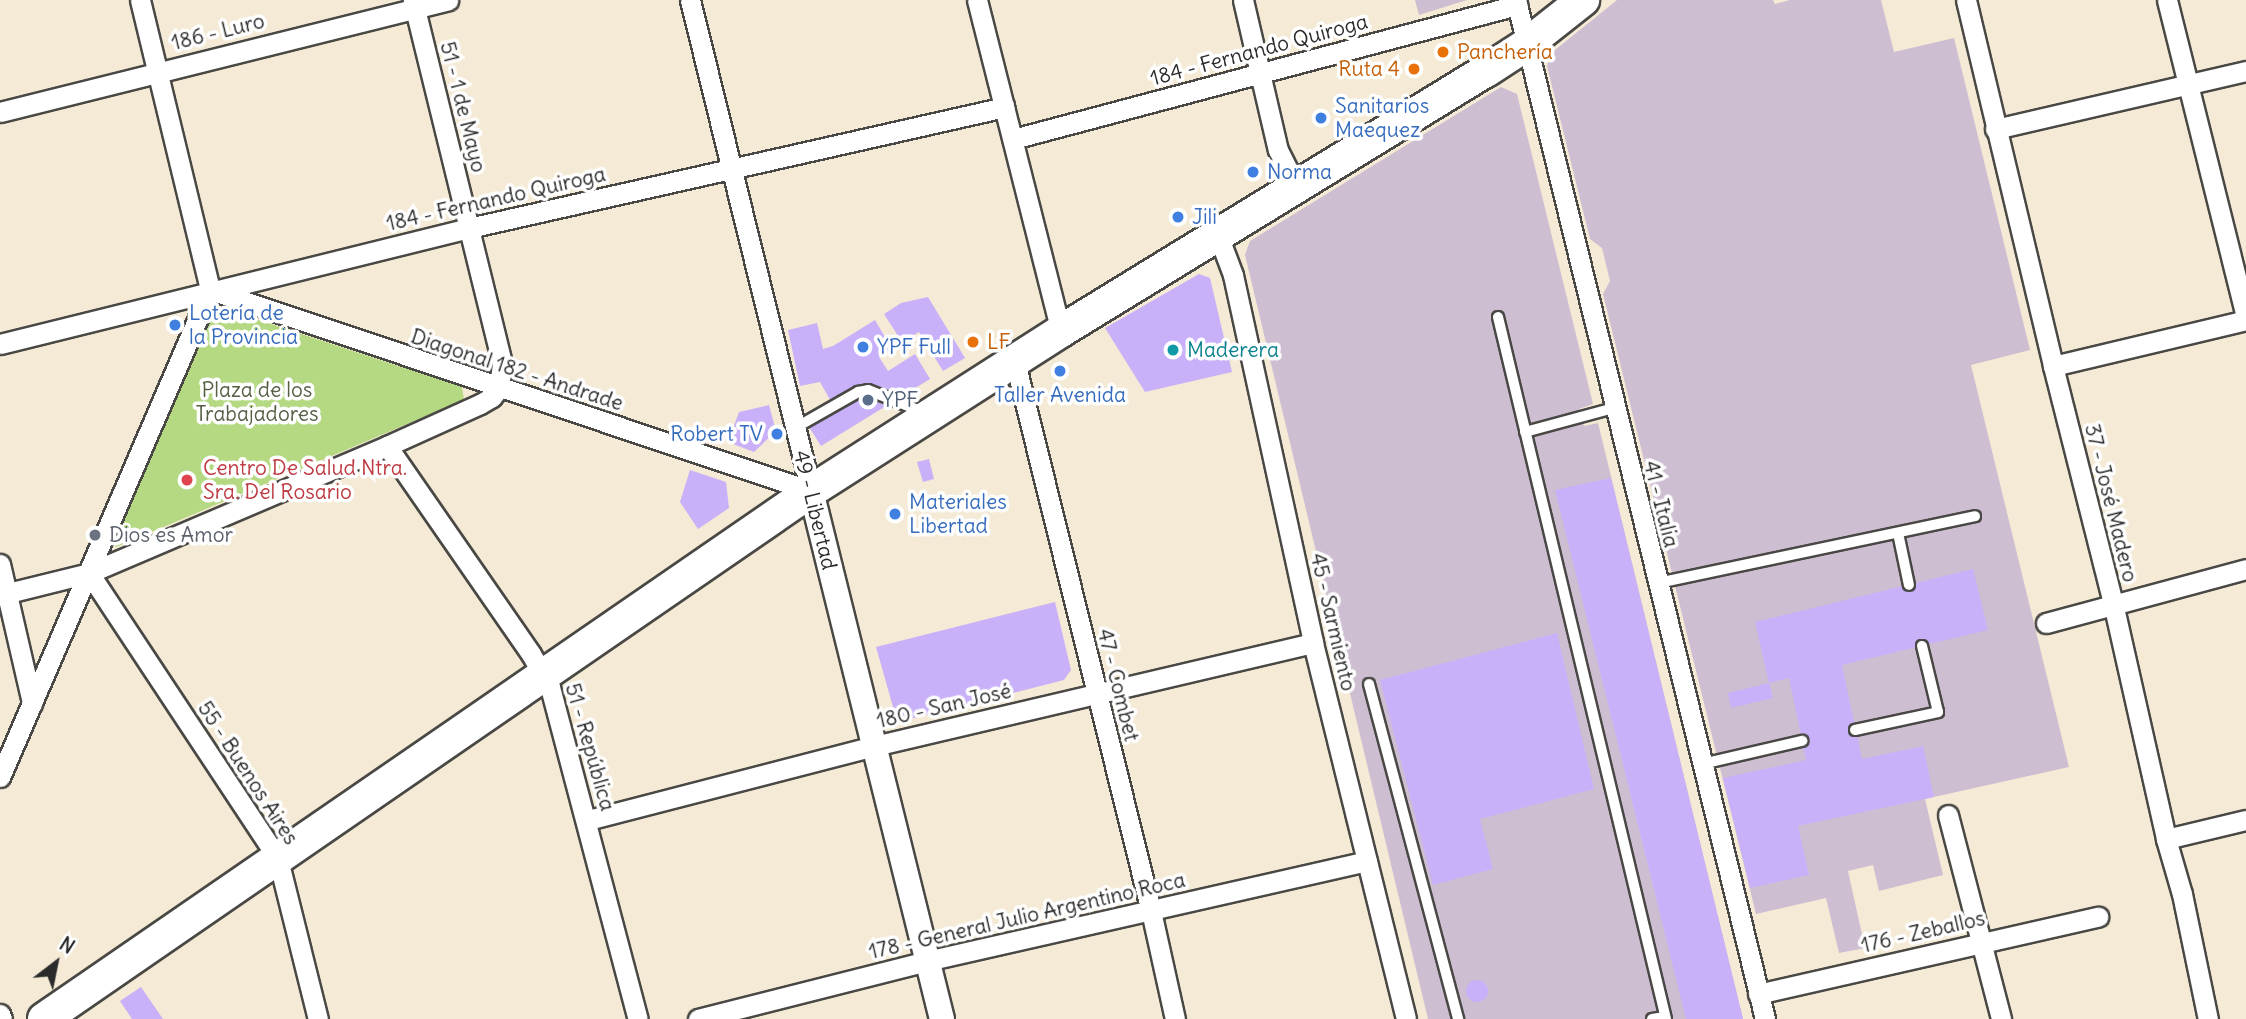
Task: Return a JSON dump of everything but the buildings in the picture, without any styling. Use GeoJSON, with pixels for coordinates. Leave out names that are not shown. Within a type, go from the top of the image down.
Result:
{"type":"FeatureCollection","features":[{"type":"Feature","properties":{"kind":"main road"},"geometry":{"type":"LineString","coordinates":[[44,1019],[811,491],[1061,331],[1526,45],[1583,0]]}},
{"type":"Feature","properties":{"kind":"street"},"geometry":{"type":"LineString","coordinates":[[0,778],[211,290],[140,0]]}},
{"type":"Feature","properties":{"kind":"street","name":"186 - Luro"},"geometry":{"type":"LineString","coordinates":[[0,112],[414,4],[449,0]]}},
{"type":"Feature","properties":{"kind":"street","name":"49 - Libertad"},"geometry":{"type":"LineString","coordinates":[[690,0],[942,1019]]}},
{"type":"Feature","properties":{"kind":"street"},"geometry":{"type":"LineString","coordinates":[[977,0],[1061,331]]}},
{"type":"Feature","properties":{"kind":"street"},"geometry":{"type":"LineString","coordinates":[[1243,0],[1278,150],[1296,186]]}},
{"type":"Feature","properties":{"kind":"street","name":"37 - José Madero"},"geometry":{"type":"LineString","coordinates":[[1966,0],[1995,129],[2113,603],[2166,839],[2182,894],[2208,1019]]}},
{"type":"Feature","properties":{"kind":"street"},"geometry":{"type":"LineString","coordinates":[[2053,366],[2246,319],[2167,0]]}},
{"type":"Feature","properties":{"kind":"street","name":"184 - Fernando Quiroga"},"geometry":{"type":"LineString","coordinates":[[1013,139],[1260,74],[1516,2]]}},
{"type":"Feature","properties":{"kind":"street","name":"41 - Italia"},"geometry":{"type":"LineString","coordinates":[[1516,2],[1765,1019]]}},
{"type":"Feature","properties":{"kind":"street","name":"51 - 1 de Mayo"},"geometry":{"type":"LineString","coordinates":[[414,4],[502,363],[499,388]]}},
{"type":"Feature","properties":{"kind":"street"},"geometry":{"type":"LineString","coordinates":[[1995,129],[2246,71]]}},
{"type":"Feature","properties":{"kind":"street","name":"184 - Fernando Quiroga"},"geometry":{"type":"LineString","coordinates":[[0,344],[470,228],[1005,107]]}},
{"type":"Feature","properties":{"kind":"street","name":"45 - Sarmiento"},"geometry":{"type":"LineString","coordinates":[[1218,235],[1233,275],[1314,643],[1406,1019]]}},
{"type":"Feature","properties":{"kind":"street","name":"Diagonal 182 - Andrade"},"geometry":{"type":"LineString","coordinates":[[211,290],[811,491]]}},
{"type":"Feature","properties":{"kind":"street","name":"47 - Combet"},"geometry":{"type":"LineString","coordinates":[[1015,362],[1151,911],[1175,1019]]}},
{"type":"Feature","properties":{"kind":"street"},"geometry":{"type":"LineString","coordinates":[[4,594],[89,573],[387,446],[480,404],[492,397],[499,388]]}},
{"type":"Feature","properties":{"kind":"street","name":"51 - República"},"geometry":{"type":"LineString","coordinates":[[387,446],[543,673],[588,820],[638,1019]]}},
{"type":"Feature","properties":{"kind":"street"},"geometry":{"type":"LineString","coordinates":[[0,564],[4,594],[32,703]]}},
{"type":"Feature","properties":{"kind":"street"},"geometry":{"type":"LineString","coordinates":[[2046,623],[2246,569]]}},
{"type":"Feature","properties":{"kind":"street","name":"55 - Buenos Aires"},"geometry":{"type":"LineString","coordinates":[[89,573],[278,859],[318,1019]]}},
{"type":"Feature","properties":{"kind":"street","name":"180 - San José"},"geometry":{"type":"LineString","coordinates":[[588,820],[874,746],[1314,643]]}},
{"type":"Feature","properties":{"kind":"street"},"geometry":{"type":"LineString","coordinates":[[1948,814],[2001,1019]]}},
{"type":"Feature","properties":{"kind":"street"},"geometry":{"type":"LineString","coordinates":[[2166,839],[2246,820]]}},
{"type":"Feature","properties":{"kind":"street","name":"178 - General Julio Argentino Roca"},"geometry":{"type":"LineString","coordinates":[[698,1019],[927,961],[1367,861]]}},
{"type":"Feature","properties":{"kind":"street","name":"176 - Zeballos"},"geometry":{"type":"LineString","coordinates":[[1758,994],[2098,917]]}},
{"type":"Feature","properties":{"kind":"lane"},"geometry":{"type":"LineString","coordinates":[[1498,317],[1666,1018],[1652,1019]]}},
{"type":"Feature","properties":{"kind":"lane"},"geometry":{"type":"LineString","coordinates":[[795,428],[858,392],[868,390],[930,415]]}},
{"type":"Feature","properties":{"kind":"lane"},"geometry":{"type":"LineString","coordinates":[[1525,432],[1614,408]]}},
{"type":"Feature","properties":{"kind":"lane"},"geometry":{"type":"LineString","coordinates":[[1657,583],[1975,516]]}},
{"type":"Feature","properties":{"kind":"lane"},"geometry":{"type":"LineString","coordinates":[[1898,533],[1909,585]]}},
{"type":"Feature","properties":{"kind":"lane"},"geometry":{"type":"LineString","coordinates":[[1855,730],[1938,712],[1922,646]]}},
{"type":"Feature","properties":{"kind":"lane"},"geometry":{"type":"LineString","coordinates":[[1369,684],[1458,1019]]}},
{"type":"Feature","properties":{"kind":"lane"},"geometry":{"type":"LineString","coordinates":[[1702,764],[1802,741]]}},
{"type":"Feature","properties":{"kind":"shaded area"},"geometry":{"type":"Polygon","coordinates":[[[1415,0],[1467,0],[1419,15],[1415,0]]]}},
{"type":"Feature","properties":{"kind":"shaded area"},"geometry":{"type":"Polygon","coordinates":[[[1617,0],[1773,0],[1775,4],[1790,0],[1881,0],[1894,52],[1954,38],[2030,350],[1971,365],[2069,767],[1925,799],[1943,875],[1879,891],[1873,865],[1848,871],[1865,948],[1839,953],[1826,898],[1756,914],[1603,294],[1610,281],[1602,248],[1590,239],[1547,66],[1550,54],[1617,0]]]}},
{"type":"Feature","properties":{"kind":"shaded area"},"geometry":{"type":"Polygon","coordinates":[[[1501,87],[1517,94],[1593,404],[1579,409],[1584,426],[1598,423],[1743,1019],[1428,1019],[1245,255],[1250,241],[1501,87]]]}},
{"type":"Feature","properties":{"kind":"green space","name":"Plaza de los Trabajadores"},"geometry":{"type":"Polygon","coordinates":[[[226,309],[462,387],[464,400],[116,547],[110,540],[211,315],[226,309]]]}},
{"type":"Feature","properties":{"kind":"place","name":"Panchería"},"geometry":{"type":"Point","coordinates":[1443,52]}},
{"type":"Feature","properties":{"kind":"place","name":"Ruta 4"},"geometry":{"type":"Point","coordinates":[1414,69]}},
{"type":"Feature","properties":{"kind":"place","name":"Sanitarios Maequez"},"geometry":{"type":"Point","coordinates":[1321,118]}},
{"type":"Feature","properties":{"kind":"place","name":"Norma"},"geometry":{"type":"Point","coordinates":[1253,172]}},
{"type":"Feature","properties":{"kind":"place","name":"Jili"},"geometry":{"type":"Point","coordinates":[1178,217]}},
{"type":"Feature","properties":{"kind":"place","name":"Lotería de la Provincia"},"geometry":{"type":"Point","coordinates":[175,325]}},
{"type":"Feature","properties":{"kind":"place","name":"LF"},"geometry":{"type":"Point","coordinates":[973,342]}},
{"type":"Feature","properties":{"kind":"place","name":"YPF Full"},"geometry":{"type":"Point","coordinates":[863,347]}},
{"type":"Feature","properties":{"kind":"place","name":"Maderera"},"geometry":{"type":"Point","coordinates":[1173,350]}},
{"type":"Feature","properties":{"kind":"place","name":"Taller Avenida"},"geometry":{"type":"Point","coordinates":[1060,371]}},
{"type":"Feature","properties":{"kind":"place","name":"YPF"},"geometry":{"type":"Point","coordinates":[868,400]}},
{"type":"Feature","properties":{"kind":"place","name":"Robert TV"},"geometry":{"type":"Point","coordinates":[777,434]}},
{"type":"Feature","properties":{"kind":"place","name":"Centro De Salud Ntra. Sra. Del Rosario"},"geometry":{"type":"Point","coordinates":[187,480]}},
{"type":"Feature","properties":{"kind":"place","name":"Materiales Libertad"},"geometry":{"type":"Point","coordinates":[895,514]}},
{"type":"Feature","properties":{"kind":"place","name":"Dios es Amor"},"geometry":{"type":"Point","coordinates":[95,535]}}]}
